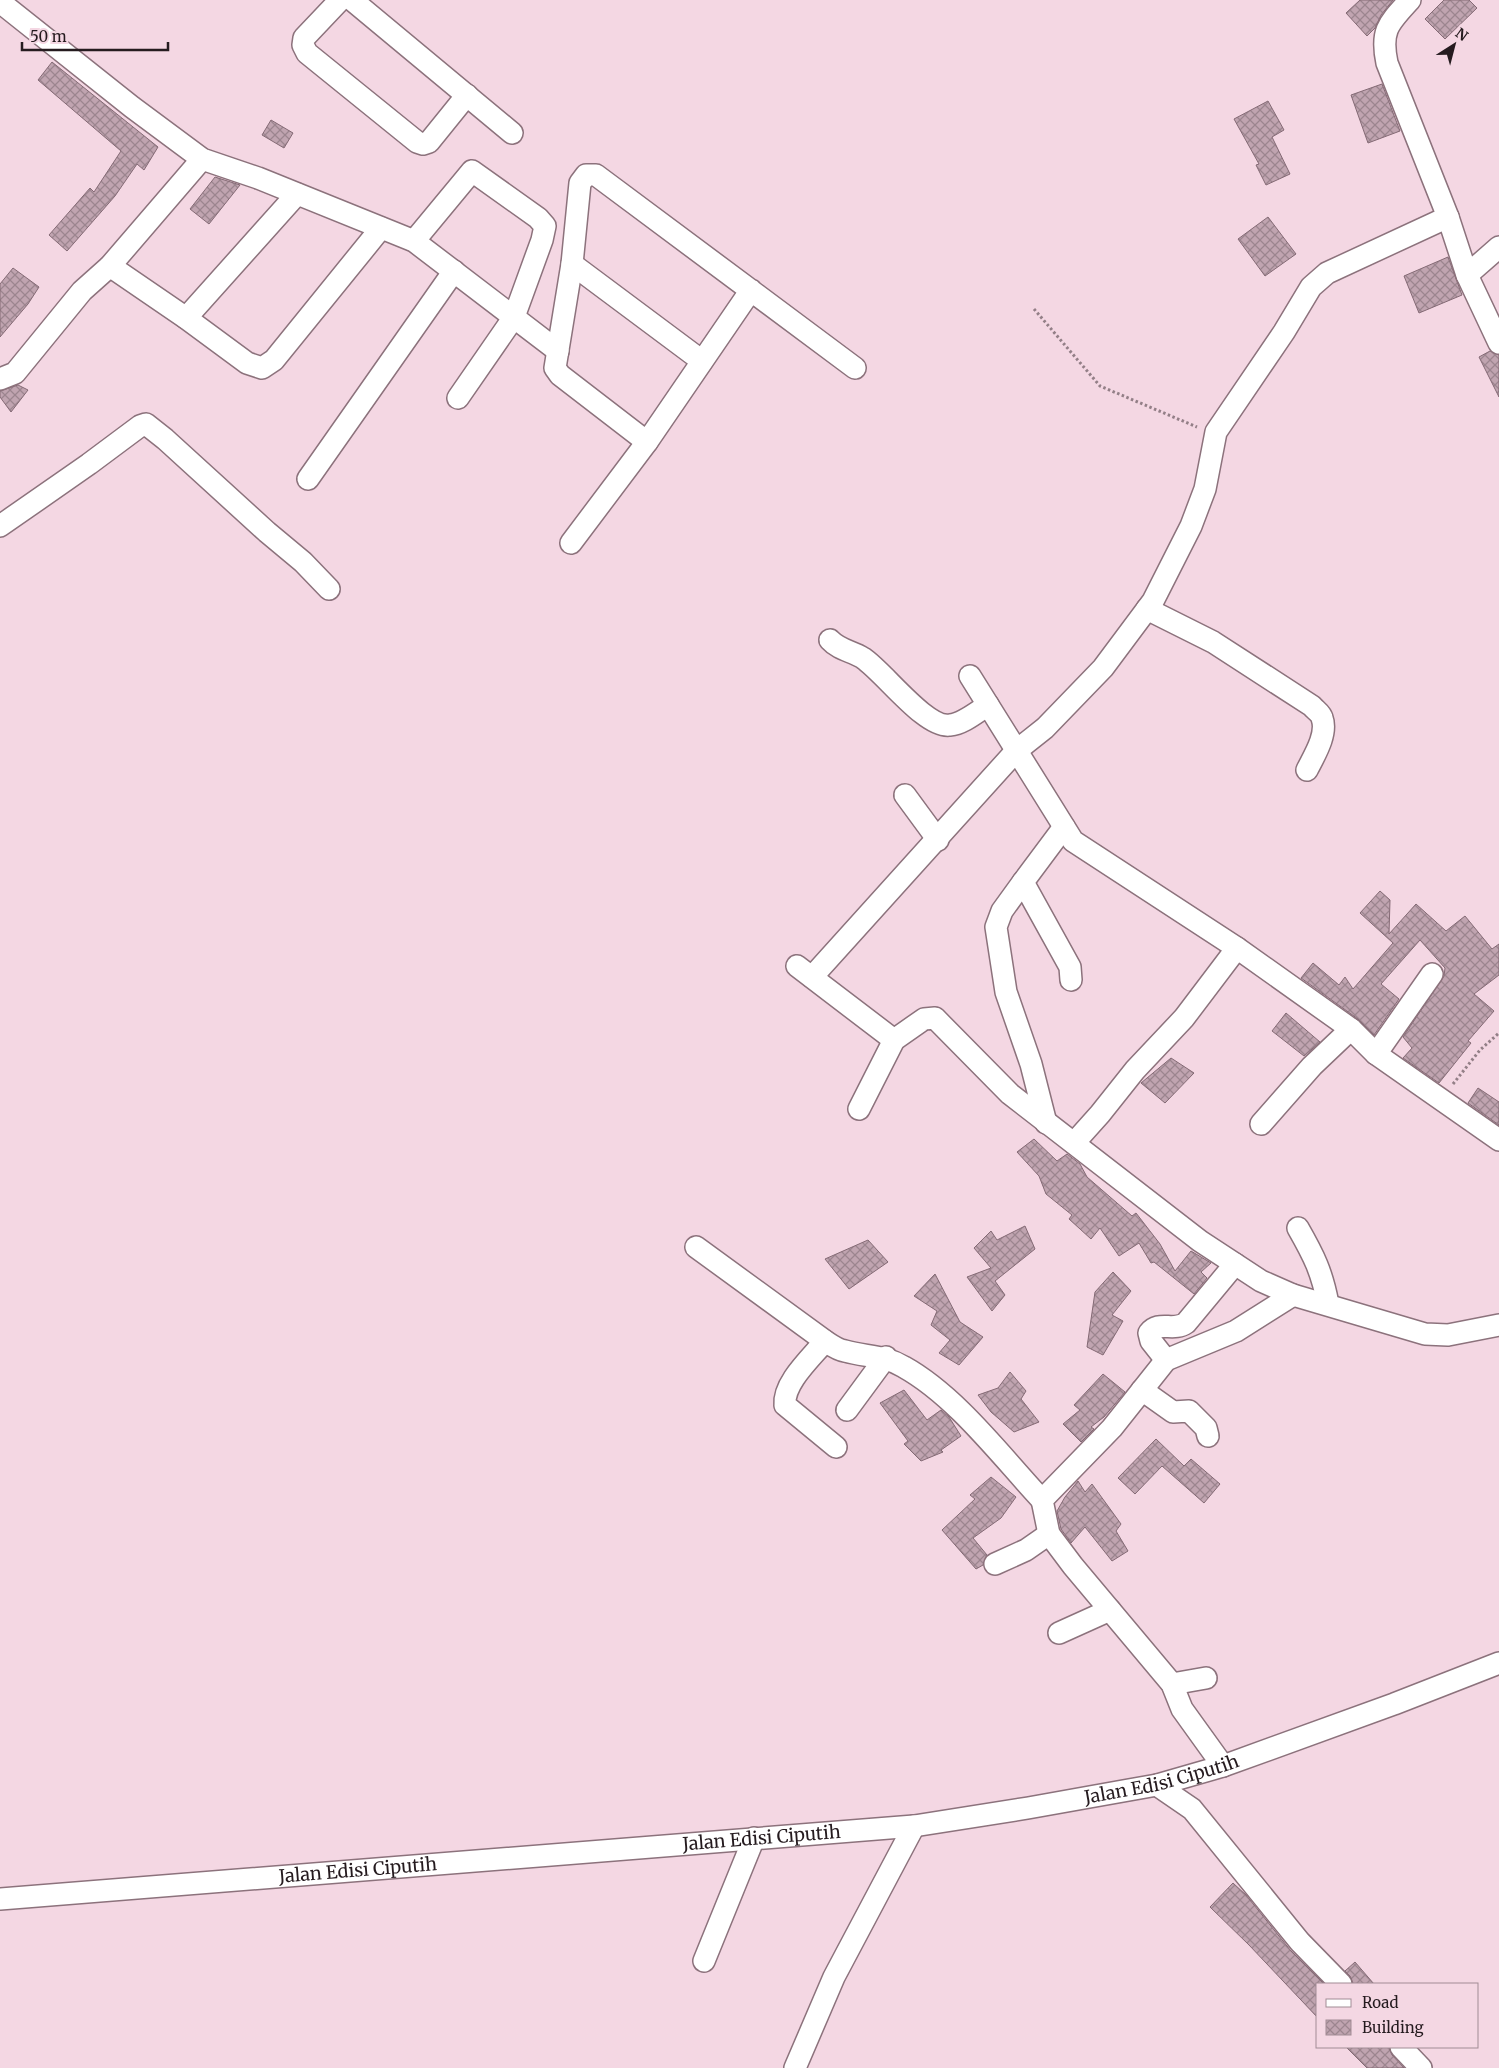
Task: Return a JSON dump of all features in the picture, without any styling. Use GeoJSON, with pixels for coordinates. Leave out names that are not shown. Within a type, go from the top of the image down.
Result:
{"type":"FeatureCollection","features":[{"type":"Feature","properties":{"kind":"street"},"geometry":{"type":"LineString","coordinates":[[340,0],[304,38],[303,45],[307,53],[418,142],[423,144],[429,142],[467,95]]}},
{"type":"Feature","properties":{"kind":"street"},"geometry":{"type":"LineString","coordinates":[[352,0],[512,133]]}},
{"type":"Feature","properties":{"kind":"street"},"geometry":{"type":"LineString","coordinates":[[1410,0],[1387,28],[1383,44],[1387,63],[1448,217],[1467,275],[1499,343]]}},
{"type":"Feature","properties":{"kind":"street"},"geometry":{"type":"LineString","coordinates":[[0,2],[132,106],[202,158],[414,241],[558,351]]}},
{"type":"Feature","properties":{"kind":"street"},"geometry":{"type":"LineString","coordinates":[[0,378],[16,373],[82,291],[110,266],[202,158]]}},
{"type":"Feature","properties":{"kind":"street"},"geometry":{"type":"LineString","coordinates":[[414,241],[472,171],[538,218],[545,226],[542,240],[514,317],[458,398]]}},
{"type":"Feature","properties":{"kind":"street"},"geometry":{"type":"LineString","coordinates":[[647,442],[560,375],[555,368],[572,264],[580,183],[586,175],[596,175],[855,368]]}},
{"type":"Feature","properties":{"kind":"street"},"geometry":{"type":"LineString","coordinates":[[186,318],[298,194]]}},
{"type":"Feature","properties":{"kind":"street"},"geometry":{"type":"LineString","coordinates":[[894,1040],[804,972],[938,840],[1016,751],[1045,728],[1098,674],[1147,609],[1192,526],[1204,489],[1216,432],[1284,332],[1311,287],[1327,273],[1448,217]]}},
{"type":"Feature","properties":{"kind":"street"},"geometry":{"type":"LineString","coordinates":[[110,266],[247,363],[262,368],[274,360],[381,228]]}},
{"type":"Feature","properties":{"kind":"street"},"geometry":{"type":"LineString","coordinates":[[1467,275],[1499,247]]}},
{"type":"Feature","properties":{"kind":"street"},"geometry":{"type":"LineString","coordinates":[[572,264],[702,361]]}},
{"type":"Feature","properties":{"kind":"street"},"geometry":{"type":"LineString","coordinates":[[308,479],[454,271]]}},
{"type":"Feature","properties":{"kind":"street"},"geometry":{"type":"LineString","coordinates":[[571,543],[647,442],[751,290]]}},
{"type":"Feature","properties":{"kind":"street"},"geometry":{"type":"LineString","coordinates":[[0,526],[140,426],[146,424],[303,562],[329,589]]}},
{"type":"Feature","properties":{"kind":"street"},"geometry":{"type":"LineString","coordinates":[[1147,609],[1213,642],[1312,706],[1322,716],[1324,727],[1317,751],[1307,770]]}},
{"type":"Feature","properties":{"kind":"street"},"geometry":{"type":"LineString","coordinates":[[830,640],[840,648],[862,658],[888,678],[918,710],[934,723],[951,725],[988,705]]}},
{"type":"Feature","properties":{"kind":"street"},"geometry":{"type":"LineString","coordinates":[[970,676],[1073,841],[1237,948],[1351,1030],[1376,1054],[1499,1140]]}},
{"type":"Feature","properties":{"kind":"street"},"geometry":{"type":"LineString","coordinates":[[905,795],[938,840]]}},
{"type":"Feature","properties":{"kind":"street"},"geometry":{"type":"LineString","coordinates":[[1046,1123],[1031,1064],[1006,992],[996,927],[1002,911],[1064,827]]}},
{"type":"Feature","properties":{"kind":"street"},"geometry":{"type":"LineString","coordinates":[[1023,882],[1070,967],[1071,980]]}},
{"type":"Feature","properties":{"kind":"street"},"geometry":{"type":"LineString","coordinates":[[1074,1144],[1135,1070],[1184,1018],[1237,948]]}},
{"type":"Feature","properties":{"kind":"street"},"geometry":{"type":"LineString","coordinates":[[1376,1054],[1432,974]]}},
{"type":"Feature","properties":{"kind":"street"},"geometry":{"type":"LineString","coordinates":[[859,1109],[894,1040],[924,1019],[935,1018],[1010,1094],[1200,1241],[1261,1281],[1293,1296],[1328,1304],[1425,1334],[1448,1335],[1496,1322]]}},
{"type":"Feature","properties":{"kind":"street"},"geometry":{"type":"LineString","coordinates":[[1261,1124],[1312,1066],[1351,1030]]}},
{"type":"Feature","properties":{"kind":"street"},"geometry":{"type":"LineString","coordinates":[[1298,1228],[1313,1254],[1323,1277],[1328,1304]]}},
{"type":"Feature","properties":{"kind":"street"},"geometry":{"type":"LineString","coordinates":[[696,1247],[825,1341],[844,1351],[886,1357],[932,1384],[1042,1500],[1049,1534],[1073,1566],[1172,1684],[1182,1709],[1223,1766]]}},
{"type":"Feature","properties":{"kind":"street"},"geometry":{"type":"LineString","coordinates":[[1166,1360],[1151,1341],[1150,1333],[1152,1329],[1163,1325],[1176,1328],[1186,1323],[1235,1264]]}},
{"type":"Feature","properties":{"kind":"street"},"geometry":{"type":"LineString","coordinates":[[1042,1500],[1112,1428],[1166,1360],[1236,1331],[1293,1296]]}},
{"type":"Feature","properties":{"kind":"street"},"geometry":{"type":"LineString","coordinates":[[825,1341],[788,1386],[784,1396],[785,1404],[836,1447]]}},
{"type":"Feature","properties":{"kind":"street"},"geometry":{"type":"LineString","coordinates":[[847,1410],[886,1357]]}},
{"type":"Feature","properties":{"kind":"street"},"geometry":{"type":"LineString","coordinates":[[1142,1390],[1173,1412],[1189,1411],[1206,1428],[1208,1436]]}},
{"type":"Feature","properties":{"kind":"street"},"geometry":{"type":"LineString","coordinates":[[995,1564],[1026,1550],[1049,1534]]}},
{"type":"Feature","properties":{"kind":"street"},"geometry":{"type":"LineString","coordinates":[[1059,1633],[1110,1610]]}},
{"type":"Feature","properties":{"kind":"street","name":"Jalan Edisi Ciputih"},"geometry":{"type":"LineString","coordinates":[[0,1899],[914,1826],[1028,1808],[1157,1785],[1223,1766],[1394,1704],[1499,1662]]}},
{"type":"Feature","properties":{"kind":"street"},"geometry":{"type":"LineString","coordinates":[[1172,1684],[1206,1678]]}},
{"type":"Feature","properties":{"kind":"street"},"geometry":{"type":"LineString","coordinates":[[1157,1785],[1192,1809],[1300,1942],[1339,1983]]}},
{"type":"Feature","properties":{"kind":"street"},"geometry":{"type":"LineString","coordinates":[[795,2068],[834,1977],[914,1826]]}},
{"type":"Feature","properties":{"kind":"street"},"geometry":{"type":"LineString","coordinates":[[704,1961],[754,1838]]}},
{"type":"Feature","properties":{"kind":"street"},"geometry":{"type":"LineString","coordinates":[[1402,2048],[1421,2068]]}},
{"type":"Feature","properties":{"kind":"path"},"geometry":{"type":"LineString","coordinates":[[1034,308],[1100,386],[1194,426],[1216,432]]}},
{"type":"Feature","properties":{"kind":"path"},"geometry":{"type":"LineString","coordinates":[[1441,1101],[1480,1050],[1499,1033]]}},
{"type":"Feature","properties":{"kind":"building"},"geometry":{"type":"Polygon","coordinates":[[[1360,0],[1393,0],[1381,15],[1375,28],[1367,36],[1346,13],[1360,0]]]}},
{"type":"Feature","properties":{"kind":"building"},"geometry":{"type":"Polygon","coordinates":[[[1444,0],[1469,0],[1477,8],[1445,39],[1425,19],[1444,0]]]}},
{"type":"Feature","properties":{"kind":"building"},"geometry":{"type":"Polygon","coordinates":[[[52,62],[158,147],[144,170],[137,164],[115,196],[67,251],[49,235],[90,188],[94,192],[121,151],[38,80],[52,62]]]}},
{"type":"Feature","properties":{"kind":"building"},"geometry":{"type":"Polygon","coordinates":[[[1382,84],[1400,131],[1368,143],[1351,95],[1382,84]]]}},
{"type":"Feature","properties":{"kind":"building"},"geometry":{"type":"Polygon","coordinates":[[[1268,101],[1284,130],[1272,137],[1290,174],[1266,185],[1256,165],[1259,164],[1234,119],[1268,101]]]}},
{"type":"Feature","properties":{"kind":"building"},"geometry":{"type":"Polygon","coordinates":[[[271,120],[293,133],[284,148],[262,135],[271,120]]]}},
{"type":"Feature","properties":{"kind":"building"},"geometry":{"type":"Polygon","coordinates":[[[215,177],[240,185],[209,224],[190,209],[215,177]]]}},
{"type":"Feature","properties":{"kind":"building"},"geometry":{"type":"Polygon","coordinates":[[[1268,217],[1296,254],[1265,276],[1238,239],[1268,217]]]}},
{"type":"Feature","properties":{"kind":"building"},"geometry":{"type":"Polygon","coordinates":[[[1448,257],[1462,295],[1419,313],[1404,276],[1448,257]]]}},
{"type":"Feature","properties":{"kind":"building"},"geometry":{"type":"Polygon","coordinates":[[[13,268],[39,287],[28,304],[0,337],[0,284],[13,268]]]}},
{"type":"Feature","properties":{"kind":"building"},"geometry":{"type":"Polygon","coordinates":[[[1490,351],[1499,355],[1499,397],[1479,357],[1490,351]]]}},
{"type":"Feature","properties":{"kind":"building"},"geometry":{"type":"Polygon","coordinates":[[[18,385],[28,390],[11,412],[0,397],[0,391],[18,385]]]}},
{"type":"Feature","properties":{"kind":"building"},"geometry":{"type":"Polygon","coordinates":[[[1380,891],[1390,900],[1389,934],[1416,904],[1446,931],[1465,916],[1492,949],[1499,944],[1499,975],[1474,994],[1494,1011],[1468,1041],[1471,1043],[1439,1083],[1403,1058],[1412,1048],[1403,1037],[1444,976],[1445,968],[1420,940],[1381,984],[1399,999],[1374,1035],[1358,1019],[1301,978],[1313,963],[1339,985],[1345,977],[1353,989],[1393,943],[1360,913],[1380,891]]]}},
{"type":"Feature","properties":{"kind":"building"},"geometry":{"type":"Polygon","coordinates":[[[1286,1013],[1320,1042],[1304,1056],[1272,1031],[1286,1013]]]}},
{"type":"Feature","properties":{"kind":"building"},"geometry":{"type":"Polygon","coordinates":[[[1171,1058],[1194,1073],[1165,1103],[1141,1083],[1171,1058]]]}},
{"type":"Feature","properties":{"kind":"building"},"geometry":{"type":"Polygon","coordinates":[[[1478,1088],[1499,1102],[1499,1125],[1468,1103],[1478,1088]]]}},
{"type":"Feature","properties":{"kind":"building"},"geometry":{"type":"Polygon","coordinates":[[[1034,1139],[1057,1161],[1067,1154],[1080,1164],[1087,1177],[1132,1216],[1136,1213],[1160,1244],[1175,1271],[1191,1251],[1211,1263],[1201,1272],[1207,1278],[1194,1294],[1154,1262],[1151,1263],[1139,1243],[1119,1256],[1100,1228],[1091,1239],[1069,1219],[1072,1215],[1046,1194],[1039,1176],[1017,1152],[1034,1139]]]}},
{"type":"Feature","properties":{"kind":"building"},"geometry":{"type":"Polygon","coordinates":[[[1025,1226],[1035,1249],[995,1281],[1005,1295],[992,1311],[967,1277],[991,1268],[974,1248],[991,1231],[997,1240],[1025,1226]]]}},
{"type":"Feature","properties":{"kind":"building"},"geometry":{"type":"Polygon","coordinates":[[[868,1240],[888,1262],[849,1289],[825,1259],[868,1240]]]}},
{"type":"Feature","properties":{"kind":"building"},"geometry":{"type":"Polygon","coordinates":[[[1113,1272],[1131,1291],[1112,1315],[1123,1321],[1103,1355],[1087,1347],[1095,1292],[1113,1272]]]}},
{"type":"Feature","properties":{"kind":"building"},"geometry":{"type":"Polygon","coordinates":[[[935,1274],[960,1322],[983,1337],[959,1365],[939,1353],[950,1340],[931,1325],[937,1311],[914,1296],[935,1274]]]}},
{"type":"Feature","properties":{"kind":"building"},"geometry":{"type":"Polygon","coordinates":[[[1010,1372],[1026,1391],[1021,1399],[1039,1422],[1014,1432],[991,1412],[978,1395],[998,1388],[1010,1372]]]}},
{"type":"Feature","properties":{"kind":"building"},"geometry":{"type":"Polygon","coordinates":[[[1103,1374],[1125,1392],[1104,1417],[1091,1427],[1094,1429],[1081,1442],[1063,1424],[1080,1410],[1074,1405],[1103,1374]]]}},
{"type":"Feature","properties":{"kind":"building"},"geometry":{"type":"Polygon","coordinates":[[[904,1390],[927,1420],[941,1410],[949,1417],[961,1436],[941,1450],[943,1452],[921,1461],[904,1444],[908,1441],[880,1403],[904,1390]]]}},
{"type":"Feature","properties":{"kind":"building"},"geometry":{"type":"Polygon","coordinates":[[[1156,1439],[1184,1466],[1191,1459],[1220,1484],[1204,1503],[1162,1466],[1135,1494],[1118,1478],[1156,1439]]]}},
{"type":"Feature","properties":{"kind":"building"},"geometry":{"type":"Polygon","coordinates":[[[991,1477],[1016,1497],[1001,1518],[973,1538],[987,1555],[983,1565],[976,1569],[942,1530],[975,1499],[970,1495],[991,1477]]]}},
{"type":"Feature","properties":{"kind":"building"},"geometry":{"type":"Polygon","coordinates":[[[1078,1481],[1085,1492],[1092,1484],[1121,1524],[1116,1531],[1128,1551],[1112,1561],[1085,1527],[1071,1543],[1061,1529],[1057,1511],[1078,1481]]]}},
{"type":"Feature","properties":{"kind":"building"},"geometry":{"type":"Polygon","coordinates":[[[1233,1883],[1246,1895],[1291,1951],[1323,1983],[1316,1983],[1316,2016],[1249,1945],[1210,1907],[1233,1883]]]}},
{"type":"Feature","properties":{"kind":"building"},"geometry":{"type":"Polygon","coordinates":[[[1355,1962],[1373,1983],[1353,1983],[1350,1976],[1345,1971],[1355,1962]]]}},
{"type":"Feature","properties":{"kind":"building"},"geometry":{"type":"Polygon","coordinates":[[[1347,2048],[1389,2048],[1392,2055],[1404,2068],[1367,2068],[1347,2048]]]}}]}
